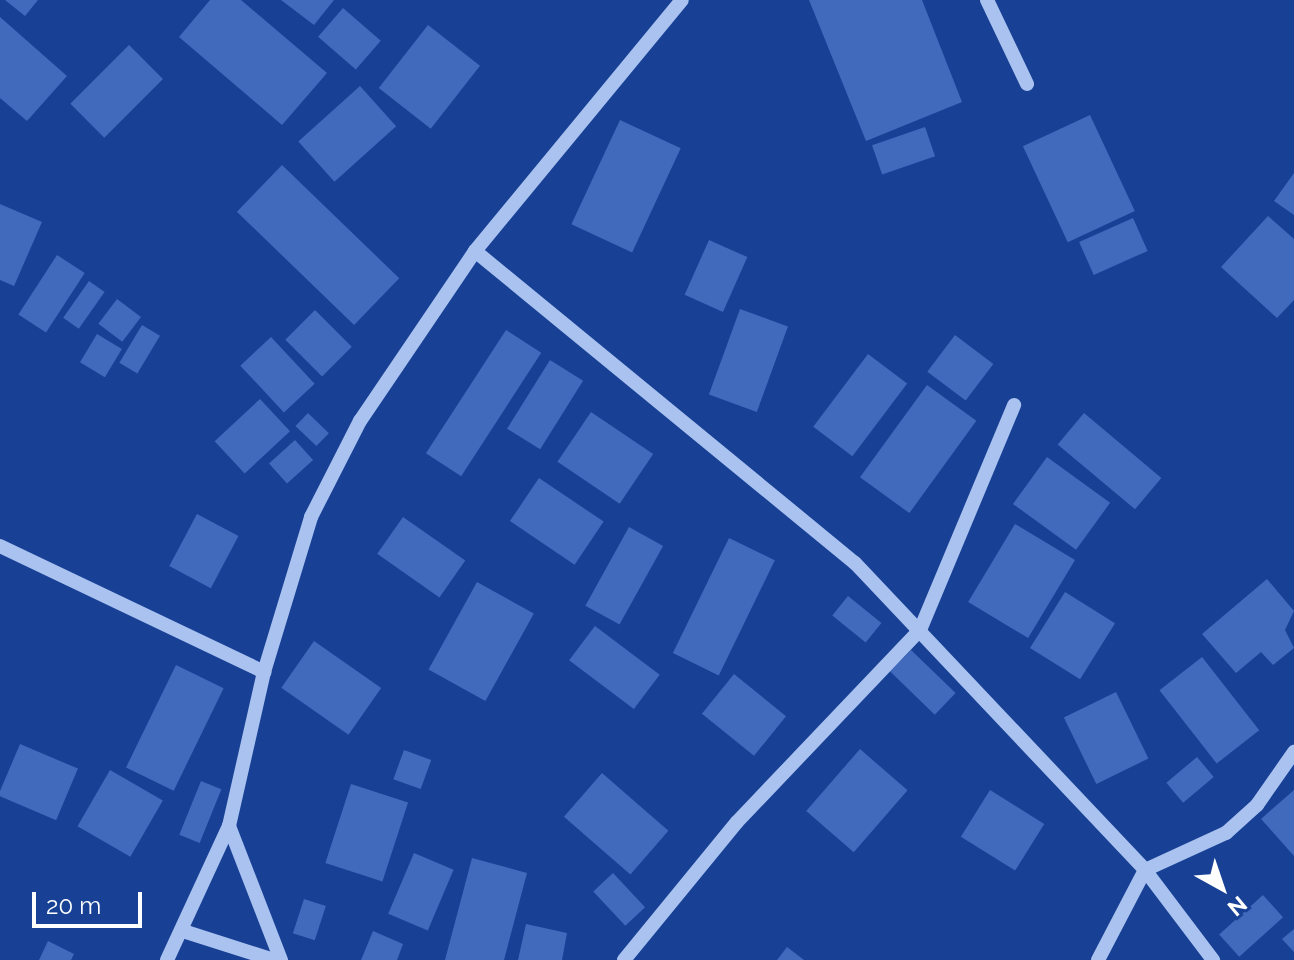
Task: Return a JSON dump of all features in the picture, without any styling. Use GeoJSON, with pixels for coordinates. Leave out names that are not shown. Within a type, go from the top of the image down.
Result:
{"type":"FeatureCollection","features":[{"type":"Feature","properties":{"kind":"street"},"geometry":{"type":"LineString","coordinates":[[167,960],[229,826],[264,672],[311,517],[360,421],[475,251],[682,0]]}},
{"type":"Feature","properties":{"kind":"street"},"geometry":{"type":"LineString","coordinates":[[987,0],[1027,84]]}},
{"type":"Feature","properties":{"kind":"street"},"geometry":{"type":"LineString","coordinates":[[475,251],[855,563],[1145,870],[1213,960]]}},
{"type":"Feature","properties":{"kind":"street"},"geometry":{"type":"LineString","coordinates":[[624,960],[737,822],[920,630],[1014,405]]}},
{"type":"Feature","properties":{"kind":"street"},"geometry":{"type":"LineString","coordinates":[[0,546],[264,672]]}},
{"type":"Feature","properties":{"kind":"street"},"geometry":{"type":"LineString","coordinates":[[1098,960],[1145,870],[1226,833],[1257,805],[1294,752]]}},
{"type":"Feature","properties":{"kind":"street"},"geometry":{"type":"LineString","coordinates":[[229,826],[281,960]]}},
{"type":"Feature","properties":{"kind":"street"},"geometry":{"type":"LineString","coordinates":[[183,931],[274,960]]}},
{"type":"Feature","properties":{"kind":"building"},"geometry":{"type":"Polygon","coordinates":[[[5,0],[38,0],[25,16],[5,0]]]}},
{"type":"Feature","properties":{"kind":"building"},"geometry":{"type":"Polygon","coordinates":[[[210,0],[241,0],[327,73],[282,125],[179,37],[210,0]]]}},
{"type":"Feature","properties":{"kind":"building"},"geometry":{"type":"Polygon","coordinates":[[[281,0],[334,0],[314,25],[281,0]]]}},
{"type":"Feature","properties":{"kind":"building"},"geometry":{"type":"Polygon","coordinates":[[[809,0],[922,0],[962,102],[866,141],[809,0]]]}},
{"type":"Feature","properties":{"kind":"building"},"geometry":{"type":"Polygon","coordinates":[[[343,8],[381,41],[356,69],[318,37],[343,8]]]}},
{"type":"Feature","properties":{"kind":"building"},"geometry":{"type":"Polygon","coordinates":[[[0,17],[67,76],[27,121],[0,98],[0,17]]]}},
{"type":"Feature","properties":{"kind":"building"},"geometry":{"type":"Polygon","coordinates":[[[428,25],[480,66],[431,129],[379,88],[428,25]]]}},
{"type":"Feature","properties":{"kind":"building"},"geometry":{"type":"Polygon","coordinates":[[[129,45],[163,79],[104,138],[70,104],[129,45]]]}},
{"type":"Feature","properties":{"kind":"building"},"geometry":{"type":"Polygon","coordinates":[[[360,86],[396,126],[334,182],[298,142],[360,86]]]}},
{"type":"Feature","properties":{"kind":"building"},"geometry":{"type":"Polygon","coordinates":[[[1090,115],[1135,211],[1068,242],[1023,146],[1090,115]]]}},
{"type":"Feature","properties":{"kind":"building"},"geometry":{"type":"Polygon","coordinates":[[[620,120],[681,148],[632,253],[571,224],[620,120]]]}},
{"type":"Feature","properties":{"kind":"building"},"geometry":{"type":"Polygon","coordinates":[[[925,127],[935,156],[882,175],[872,145],[925,127]]]}},
{"type":"Feature","properties":{"kind":"building"},"geometry":{"type":"Polygon","coordinates":[[[282,165],[399,278],[354,325],[237,212],[282,165]]]}},
{"type":"Feature","properties":{"kind":"building"},"geometry":{"type":"Polygon","coordinates":[[[1294,173],[1294,215],[1274,201],[1294,173]]]}},
{"type":"Feature","properties":{"kind":"building"},"geometry":{"type":"Polygon","coordinates":[[[0,204],[42,222],[14,286],[0,280],[0,204]]]}},
{"type":"Feature","properties":{"kind":"building"},"geometry":{"type":"Polygon","coordinates":[[[1268,216],[1294,239],[1294,300],[1277,318],[1221,267],[1268,216]]]}},
{"type":"Feature","properties":{"kind":"building"},"geometry":{"type":"Polygon","coordinates":[[[1133,218],[1148,251],[1094,275],[1079,242],[1133,218]]]}},
{"type":"Feature","properties":{"kind":"building"},"geometry":{"type":"Polygon","coordinates":[[[709,240],[747,257],[723,312],[685,295],[709,240]]]}},
{"type":"Feature","properties":{"kind":"building"},"geometry":{"type":"Polygon","coordinates":[[[57,255],[85,273],[46,333],[18,315],[57,255]]]}},
{"type":"Feature","properties":{"kind":"building"},"geometry":{"type":"Polygon","coordinates":[[[89,281],[105,292],[79,329],[63,318],[89,281]]]}},
{"type":"Feature","properties":{"kind":"building"},"geometry":{"type":"Polygon","coordinates":[[[117,299],[141,317],[122,342],[98,324],[117,299]]]}},
{"type":"Feature","properties":{"kind":"building"},"geometry":{"type":"Polygon","coordinates":[[[740,309],[788,326],[757,412],[709,395],[740,309]]]}},
{"type":"Feature","properties":{"kind":"building"},"geometry":{"type":"Polygon","coordinates":[[[315,310],[352,347],[322,376],[285,340],[315,310]]]}},
{"type":"Feature","properties":{"kind":"building"},"geometry":{"type":"Polygon","coordinates":[[[142,325],[160,336],[137,374],[119,363],[142,325]]]}},
{"type":"Feature","properties":{"kind":"building"},"geometry":{"type":"Polygon","coordinates":[[[506,330],[541,353],[461,476],[426,453],[506,330]]]}},
{"type":"Feature","properties":{"kind":"building"},"geometry":{"type":"Polygon","coordinates":[[[97,334],[122,349],[105,377],[80,362],[97,334]]]}},
{"type":"Feature","properties":{"kind":"building"},"geometry":{"type":"Polygon","coordinates":[[[955,335],[993,364],[966,401],[927,372],[955,335]]]}},
{"type":"Feature","properties":{"kind":"building"},"geometry":{"type":"Polygon","coordinates":[[[271,337],[315,384],[284,412],[240,366],[271,337]]]}},
{"type":"Feature","properties":{"kind":"building"},"geometry":{"type":"Polygon","coordinates":[[[868,354],[907,383],[852,456],[813,427],[868,354]]]}},
{"type":"Feature","properties":{"kind":"building"},"geometry":{"type":"Polygon","coordinates":[[[550,360],[583,381],[540,449],[507,429],[550,360]]]}},
{"type":"Feature","properties":{"kind":"building"},"geometry":{"type":"Polygon","coordinates":[[[927,385],[976,421],[909,513],[860,477],[927,385]]]}},
{"type":"Feature","properties":{"kind":"building"},"geometry":{"type":"Polygon","coordinates":[[[260,399],[290,431],[245,473],[215,441],[260,399]]]}},
{"type":"Feature","properties":{"kind":"building"},"geometry":{"type":"Polygon","coordinates":[[[591,412],[653,454],[620,504],[557,462],[591,412]]]}},
{"type":"Feature","properties":{"kind":"building"},"geometry":{"type":"Polygon","coordinates":[[[308,413],[329,433],[316,446],[295,426],[308,413]]]}},
{"type":"Feature","properties":{"kind":"building"},"geometry":{"type":"Polygon","coordinates":[[[1084,413],[1161,478],[1135,509],[1058,444],[1084,413]]]}},
{"type":"Feature","properties":{"kind":"building"},"geometry":{"type":"Polygon","coordinates":[[[295,440],[313,460],[287,483],[269,463],[295,440]]]}},
{"type":"Feature","properties":{"kind":"building"},"geometry":{"type":"Polygon","coordinates":[[[1047,457],[1110,503],[1076,550],[1013,504],[1047,457]]]}},
{"type":"Feature","properties":{"kind":"building"},"geometry":{"type":"Polygon","coordinates":[[[539,478],[604,522],[575,565],[510,521],[539,478]]]}},
{"type":"Feature","properties":{"kind":"building"},"geometry":{"type":"Polygon","coordinates":[[[197,514],[238,536],[211,588],[169,566],[197,514]]]}},
{"type":"Feature","properties":{"kind":"building"},"geometry":{"type":"Polygon","coordinates":[[[403,517],[465,561],[439,597],[377,554],[403,517]]]}},
{"type":"Feature","properties":{"kind":"building"},"geometry":{"type":"Polygon","coordinates":[[[1015,524],[1075,560],[1028,638],[968,602],[1015,524]]]}},
{"type":"Feature","properties":{"kind":"building"},"geometry":{"type":"Polygon","coordinates":[[[629,527],[663,546],[619,625],[585,606],[629,527]]]}},
{"type":"Feature","properties":{"kind":"building"},"geometry":{"type":"Polygon","coordinates":[[[729,538],[775,560],[719,675],[673,653],[729,538]]]}},
{"type":"Feature","properties":{"kind":"building"},"geometry":{"type":"Polygon","coordinates":[[[1267,579],[1294,611],[1285,630],[1294,648],[1273,665],[1261,652],[1236,673],[1202,634],[1267,579]]]}},
{"type":"Feature","properties":{"kind":"building"},"geometry":{"type":"Polygon","coordinates":[[[477,582],[534,614],[485,701],[429,669],[477,582]]]}},
{"type":"Feature","properties":{"kind":"building"},"geometry":{"type":"Polygon","coordinates":[[[1065,592],[1115,623],[1080,679],[1030,648],[1065,592]]]}},
{"type":"Feature","properties":{"kind":"building"},"geometry":{"type":"Polygon","coordinates":[[[848,596],[881,623],[866,642],[832,615],[848,596]]]}},
{"type":"Feature","properties":{"kind":"building"},"geometry":{"type":"Polygon","coordinates":[[[595,626],[660,675],[634,709],[569,660],[595,626]]]}},
{"type":"Feature","properties":{"kind":"building"},"geometry":{"type":"Polygon","coordinates":[[[314,641],[381,688],[348,735],[281,688],[314,641]]]}},
{"type":"Feature","properties":{"kind":"building"},"geometry":{"type":"Polygon","coordinates":[[[911,650],[956,693],[935,715],[890,672],[911,650]]]}},
{"type":"Feature","properties":{"kind":"building"},"geometry":{"type":"Polygon","coordinates":[[[1202,657],[1259,730],[1217,764],[1159,690],[1202,657]]]}},
{"type":"Feature","properties":{"kind":"building"},"geometry":{"type":"Polygon","coordinates":[[[176,665],[224,688],[174,791],[126,767],[176,665]]]}},
{"type":"Feature","properties":{"kind":"building"},"geometry":{"type":"Polygon","coordinates":[[[734,674],[786,716],[754,756],[702,714],[734,674]]]}},
{"type":"Feature","properties":{"kind":"building"},"geometry":{"type":"Polygon","coordinates":[[[1116,692],[1148,759],[1096,784],[1064,717],[1116,692]]]}},
{"type":"Feature","properties":{"kind":"building"},"geometry":{"type":"Polygon","coordinates":[[[20,744],[78,769],[56,820],[0,796],[20,744]]]}},
{"type":"Feature","properties":{"kind":"building"},"geometry":{"type":"Polygon","coordinates":[[[860,749],[908,790],[854,852],[806,811],[860,749]]]}},
{"type":"Feature","properties":{"kind":"building"},"geometry":{"type":"Polygon","coordinates":[[[404,750],[431,760],[421,789],[393,779],[404,750]]]}},
{"type":"Feature","properties":{"kind":"building"},"geometry":{"type":"Polygon","coordinates":[[[1197,757],[1214,777],[1183,803],[1166,783],[1197,757]]]}},
{"type":"Feature","properties":{"kind":"building"},"geometry":{"type":"Polygon","coordinates":[[[110,770],[163,800],[130,857],[78,826],[110,770]]]}},
{"type":"Feature","properties":{"kind":"building"},"geometry":{"type":"Polygon","coordinates":[[[602,773],[668,831],[630,875],[564,817],[602,773]]]}},
{"type":"Feature","properties":{"kind":"building"},"geometry":{"type":"Polygon","coordinates":[[[201,781],[221,789],[200,843],[179,835],[201,781]]]}},
{"type":"Feature","properties":{"kind":"building"},"geometry":{"type":"Polygon","coordinates":[[[351,784],[408,803],[382,881],[325,863],[351,784]]]}},
{"type":"Feature","properties":{"kind":"building"},"geometry":{"type":"Polygon","coordinates":[[[990,790],[1044,824],[1015,871],[961,837],[990,790]]]}},
{"type":"Feature","properties":{"kind":"building"},"geometry":{"type":"Polygon","coordinates":[[[1294,790],[1294,856],[1261,819],[1294,790]]]}},
{"type":"Feature","properties":{"kind":"building"},"geometry":{"type":"Polygon","coordinates":[[[414,853],[454,870],[428,931],[388,914],[414,853]]]}},
{"type":"Feature","properties":{"kind":"building"},"geometry":{"type":"Polygon","coordinates":[[[472,858],[527,873],[504,960],[445,960],[472,858]]]}},
{"type":"Feature","properties":{"kind":"building"},"geometry":{"type":"Polygon","coordinates":[[[613,873],[645,907],[625,926],[593,891],[613,873]]]}},
{"type":"Feature","properties":{"kind":"building"},"geometry":{"type":"Polygon","coordinates":[[[1263,895],[1283,917],[1239,957],[1219,934],[1263,895]]]}},
{"type":"Feature","properties":{"kind":"building"},"geometry":{"type":"Polygon","coordinates":[[[304,899],[326,906],[315,940],[293,933],[304,899]]]}},
{"type":"Feature","properties":{"kind":"building"},"geometry":{"type":"Polygon","coordinates":[[[526,924],[567,933],[562,960],[518,960],[526,924]]]}},
{"type":"Feature","properties":{"kind":"building"},"geometry":{"type":"Polygon","coordinates":[[[1294,929],[1294,952],[1282,939],[1294,929]]]}},
{"type":"Feature","properties":{"kind":"building"},"geometry":{"type":"Polygon","coordinates":[[[373,931],[403,944],[397,960],[361,960],[373,931]]]}},
{"type":"Feature","properties":{"kind":"building"},"geometry":{"type":"Polygon","coordinates":[[[48,941],[74,954],[71,960],[39,960],[48,941]]]}},
{"type":"Feature","properties":{"kind":"building"},"geometry":{"type":"Polygon","coordinates":[[[787,947],[804,960],[777,960],[787,947]]]}}]}
